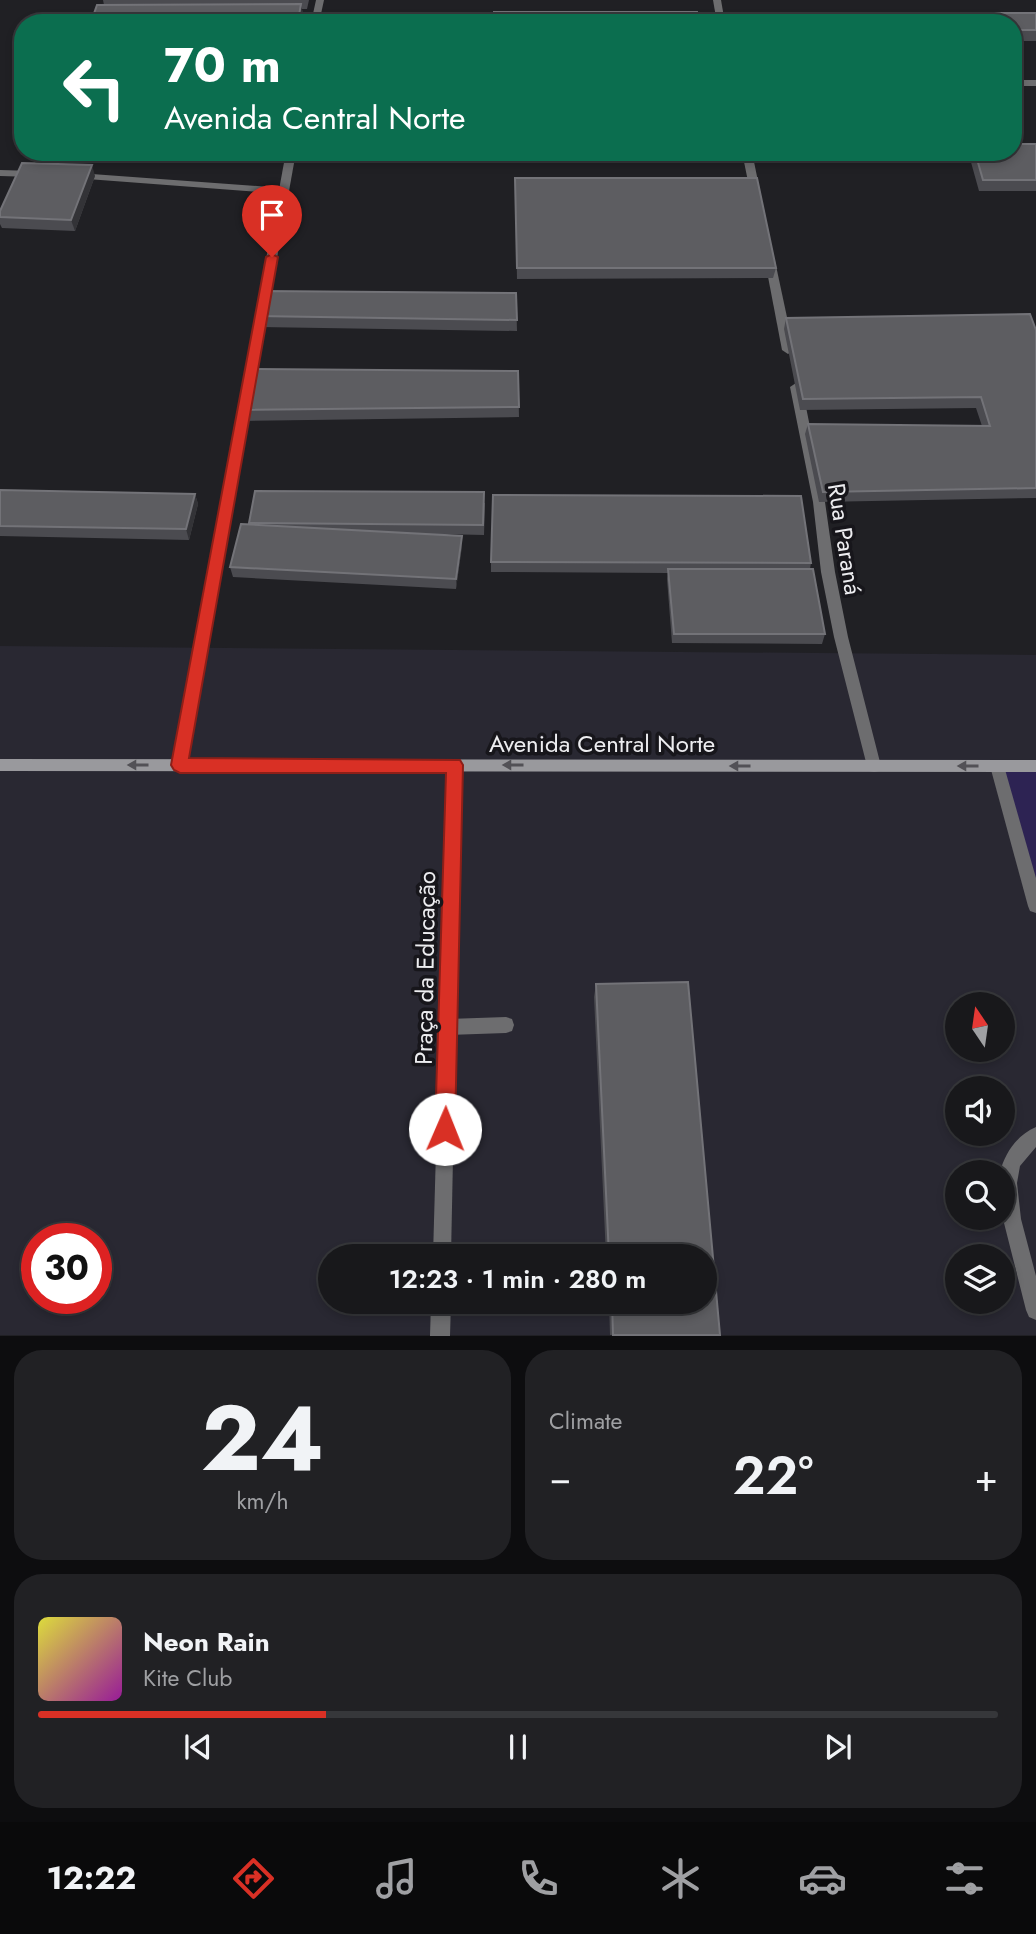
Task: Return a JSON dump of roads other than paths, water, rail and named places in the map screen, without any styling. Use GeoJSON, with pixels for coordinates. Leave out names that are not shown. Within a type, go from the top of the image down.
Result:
{"type":"FeatureCollection","features":[{"type":"Feature","properties":{"kind":"main road","name":"Avenida Central Norte"},"geometry":{"type":"LineString","coordinates":[[0,765],[1036,766]]}},
{"type":"Feature","properties":{"kind":"street"},"geometry":{"type":"LineString","coordinates":[[180,765],[289,161]]}},
{"type":"Feature","properties":{"kind":"street"},"geometry":{"type":"LineString","coordinates":[[749,161],[760,211]]}},
{"type":"Feature","properties":{"kind":"street"},"geometry":{"type":"LineString","coordinates":[[0,173],[49,175]]}},
{"type":"Feature","properties":{"kind":"street"},"geometry":{"type":"LineString","coordinates":[[61,175],[192,182],[284,191]]}},
{"type":"Feature","properties":{"kind":"street","name":"Rua Paraná"},"geometry":{"type":"LineString","coordinates":[[766,245],[820,502],[828,572],[841,637],[874,766]]}},
{"type":"Feature","properties":{"kind":"street","name":"Praça da Educação"},"geometry":{"type":"LineString","coordinates":[[442,1244],[454,765]]}},
{"type":"Feature","properties":{"kind":"street"},"geometry":{"type":"LineString","coordinates":[[997,766],[1036,906]]}},
{"type":"Feature","properties":{"kind":"street"},"geometry":{"type":"LineString","coordinates":[[448,1027],[506,1025]]}},
{"type":"Feature","properties":{"kind":"street"},"geometry":{"type":"LineString","coordinates":[[1036,1136],[1015,1156],[1008,1172],[1010,1205],[1036,1310]]}},
{"type":"Feature","properties":{"kind":"street"},"geometry":{"type":"LineString","coordinates":[[440,1335],[441,1314]]}}]}
